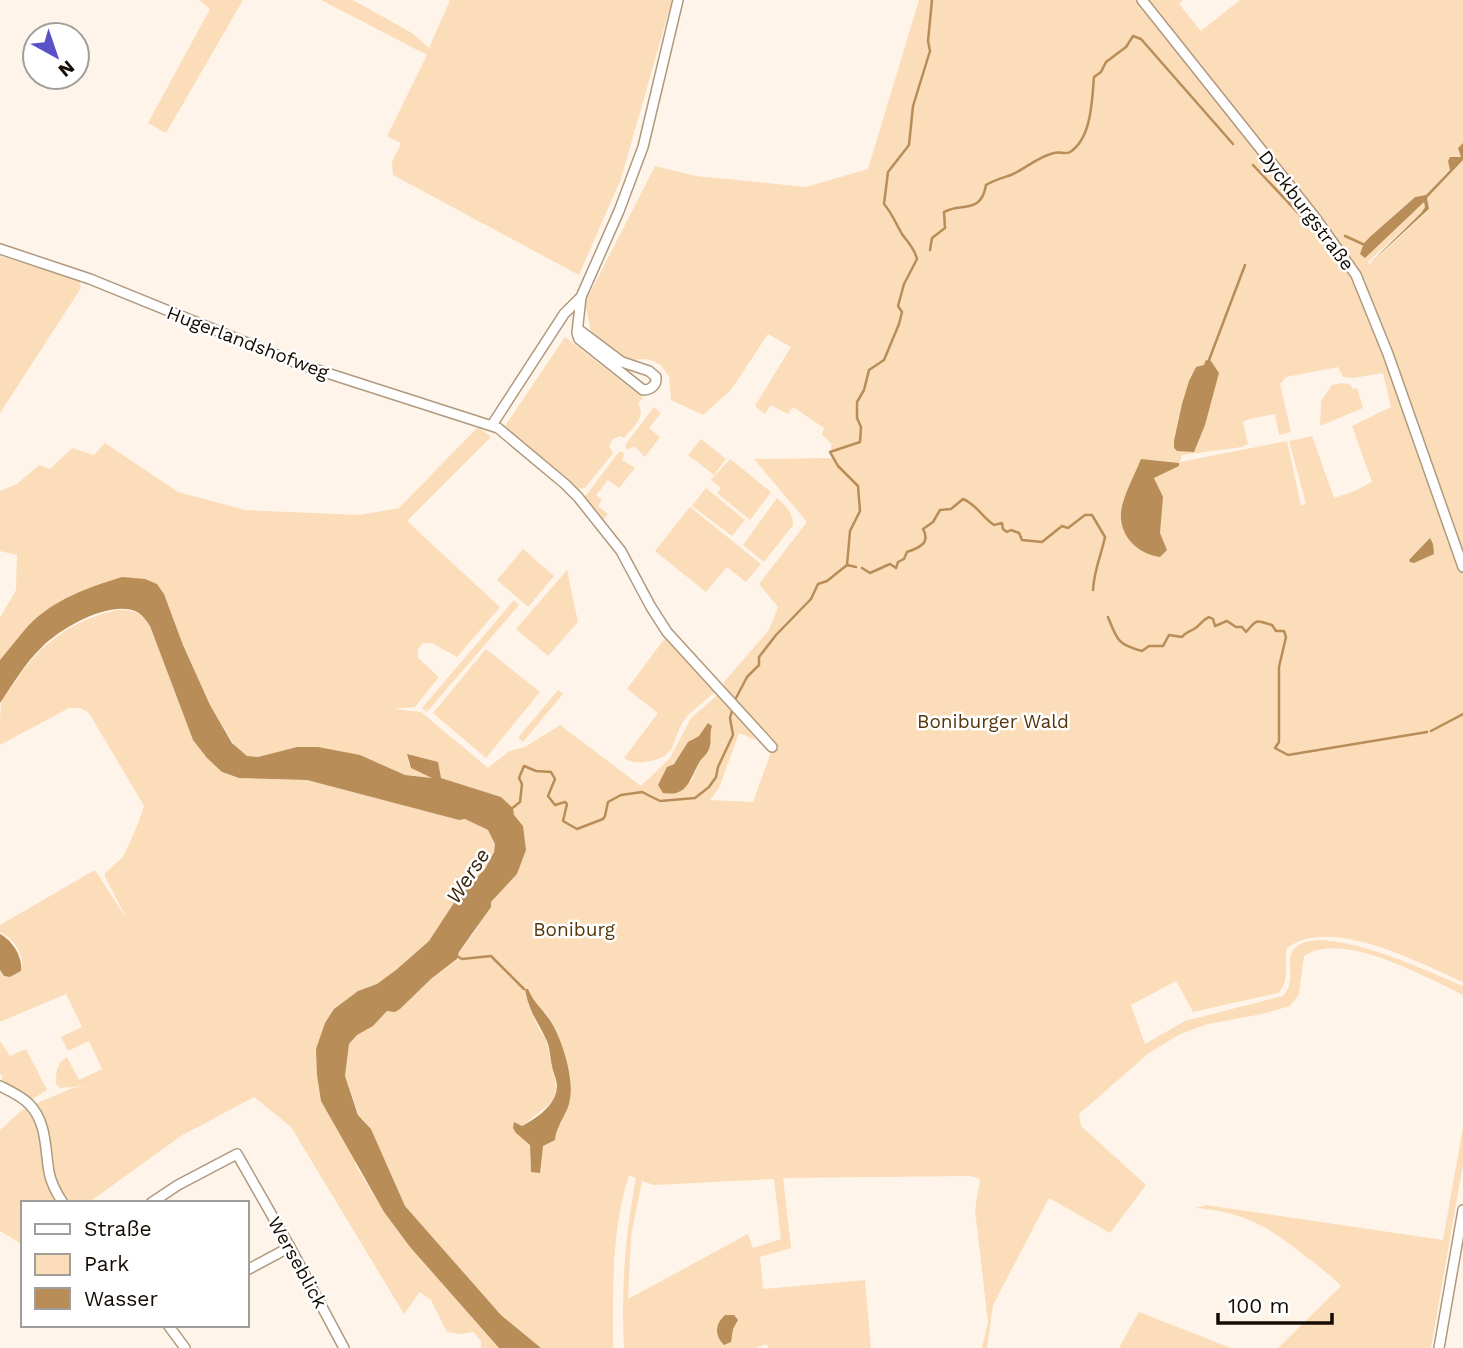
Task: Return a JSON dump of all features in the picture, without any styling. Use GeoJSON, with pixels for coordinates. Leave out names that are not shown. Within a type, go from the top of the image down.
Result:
{"type":"FeatureCollection","features":[{"type":"Feature","properties":{"kind":"street"},"geometry":{"type":"LineString","coordinates":[[578,329],[622,362],[652,372],[656,377],[654,385],[646,390],[639,387],[577,336],[581,297],[639,163],[678,0]]}},
{"type":"Feature","properties":{"kind":"street","name":"Dyckburgstraße"},"geometry":{"type":"LineString","coordinates":[[1142,0],[1314,216],[1356,275],[1380,333],[1463,567]]}},
{"type":"Feature","properties":{"kind":"street","name":"Hugerlandshofweg"},"geometry":{"type":"LineString","coordinates":[[0,249],[90,279],[299,364],[495,426]]}},
{"type":"Feature","properties":{"kind":"street"},"geometry":{"type":"LineString","coordinates":[[581,297],[564,314],[495,426],[578,497],[621,551],[667,632],[772,747]]}},
{"type":"Feature","properties":{"kind":"street"},"geometry":{"type":"LineString","coordinates":[[0,1086],[21,1098],[35,1113],[44,1131],[50,1175],[62,1201]]}},
{"type":"Feature","properties":{"kind":"street","name":"Werseblick"},"geometry":{"type":"LineString","coordinates":[[154,1201],[237,1154],[344,1348]]}},
{"type":"Feature","properties":{"kind":"street"},"geometry":{"type":"LineString","coordinates":[[1439,1348],[1463,1216]]}},
{"type":"Feature","properties":{"kind":"street"},"geometry":{"type":"LineString","coordinates":[[248,1269],[290,1247]]}},
{"type":"Feature","properties":{"kind":"street"},"geometry":{"type":"LineString","coordinates":[[169,1327],[185,1348]]}},
{"type":"Feature","properties":{"kind":"green space"},"geometry":{"type":"Polygon","coordinates":[[[199,0],[243,0],[166,133],[148,123],[210,9],[199,0]]]}},
{"type":"Feature","properties":{"kind":"green space"},"geometry":{"type":"Polygon","coordinates":[[[321,0],[353,0],[412,33],[429,48],[450,0],[672,0],[621,179],[579,275],[393,175],[392,162],[401,143],[387,136],[427,55],[321,0]]]}},
{"type":"Feature","properties":{"kind":"green space","name":"Boniburger Wald"},"geometry":{"type":"Polygon","coordinates":[[[919,0],[1183,0],[1179,4],[1201,31],[1240,0],[1463,0],[1463,143],[1458,148],[1461,157],[1426,195],[1414,197],[1364,243],[1424,201],[1425,207],[1421,213],[1368,262],[1369,265],[1429,210],[1427,198],[1463,160],[1463,982],[1375,945],[1327,937],[1305,939],[1287,948],[1286,978],[1278,993],[1193,1012],[1176,981],[1131,1005],[1145,1044],[1185,1021],[1283,996],[1290,983],[1293,950],[1306,942],[1326,940],[1376,951],[1403,961],[1463,986],[1463,995],[1384,959],[1361,952],[1320,949],[1304,956],[1299,994],[1290,1006],[1208,1024],[1180,1034],[1149,1053],[1079,1114],[1081,1126],[1146,1185],[1110,1233],[1049,1198],[993,1305],[987,1348],[982,1348],[988,1322],[975,1210],[980,1179],[970,1176],[783,1178],[791,1248],[760,1257],[763,1289],[865,1280],[871,1348],[769,1348],[766,1344],[756,1348],[624,1348],[625,1263],[636,1178],[629,1175],[616,1239],[613,1348],[541,1348],[501,1315],[405,1206],[371,1129],[359,1115],[345,1076],[349,1044],[357,1035],[373,1026],[387,1011],[400,1009],[432,978],[457,960],[459,952],[476,930],[491,902],[517,874],[523,826],[514,815],[513,808],[501,797],[441,778],[408,759],[409,764],[419,772],[433,778],[405,775],[360,755],[297,747],[258,757],[247,756],[237,749],[210,705],[164,594],[29,626],[0,660],[0,618],[16,590],[17,555],[0,551],[0,491],[17,484],[39,465],[50,469],[72,448],[94,455],[105,443],[178,492],[245,510],[360,515],[399,508],[478,427],[491,437],[407,521],[500,607],[457,657],[432,643],[423,643],[418,649],[418,658],[439,677],[415,707],[394,709],[421,712],[488,768],[509,751],[525,747],[560,725],[641,786],[670,758],[691,718],[720,693],[756,740],[739,733],[719,788],[710,800],[753,802],[771,752],[723,689],[724,682],[769,630],[778,607],[759,584],[807,522],[754,459],[832,458],[831,443],[822,435],[824,428],[793,407],[788,414],[771,405],[765,414],[755,406],[791,347],[768,334],[731,390],[703,415],[671,400],[669,377],[661,365],[648,359],[628,360],[591,332],[585,303],[655,166],[696,176],[806,187],[868,169],[919,0]],[[1338,367],[1286,377],[1280,384],[1291,432],[1279,435],[1275,414],[1249,419],[1243,422],[1248,444],[1182,455],[1180,462],[1287,441],[1301,506],[1306,504],[1289,441],[1312,436],[1334,498],[1372,482],[1352,426],[1391,407],[1383,373],[1343,377],[1338,367]],[[1151,460],[1122,505],[1167,550],[1160,533],[1162,497],[1154,478],[1179,466],[1179,463],[1151,460]],[[699,736],[676,761],[667,767],[691,782],[700,761],[710,747],[710,741],[699,736]],[[528,1004],[546,1039],[557,1089],[552,1102],[522,1126],[514,1122],[530,1145],[531,1172],[543,1146],[555,1140],[556,1130],[562,1121],[562,1072],[557,1035],[551,1020],[541,1009],[528,1004]],[[774,1179],[654,1185],[642,1181],[631,1236],[628,1299],[748,1234],[753,1248],[781,1239],[774,1179]]]}},
{"type":"Feature","properties":{"kind":"green space"},"geometry":{"type":"Polygon","coordinates":[[[0,256],[79,280],[81,288],[0,413],[0,256]]]}},
{"type":"Feature","properties":{"kind":"green space"},"geometry":{"type":"Polygon","coordinates":[[[565,337],[643,398],[638,404],[640,418],[624,438],[620,436],[613,439],[609,446],[613,453],[585,488],[577,489],[505,426],[565,337]]]}},
{"type":"Feature","properties":{"kind":"green space"},"geometry":{"type":"Polygon","coordinates":[[[1332,385],[1351,385],[1352,389],[1357,388],[1363,408],[1320,426],[1321,401],[1332,385]]]}},
{"type":"Feature","properties":{"kind":"green space"},"geometry":{"type":"Polygon","coordinates":[[[654,407],[661,413],[649,428],[660,437],[645,457],[634,446],[629,449],[625,445],[654,407]]]}},
{"type":"Feature","properties":{"kind":"green space"},"geometry":{"type":"Polygon","coordinates":[[[701,439],[726,459],[714,475],[688,455],[701,439]]]}},
{"type":"Feature","properties":{"kind":"green space"},"geometry":{"type":"Polygon","coordinates":[[[619,452],[623,452],[622,460],[635,468],[619,488],[608,480],[596,495],[602,500],[598,506],[608,514],[602,521],[583,499],[619,452]]]}},
{"type":"Feature","properties":{"kind":"green space"},"geometry":{"type":"Polygon","coordinates":[[[730,459],[771,492],[750,520],[717,493],[721,488],[711,480],[730,459]]]}},
{"type":"Feature","properties":{"kind":"green space"},"geometry":{"type":"Polygon","coordinates":[[[706,488],[745,520],[732,536],[692,506],[706,488]]]}},
{"type":"Feature","properties":{"kind":"green space"},"geometry":{"type":"Polygon","coordinates":[[[777,498],[790,513],[793,525],[764,562],[743,545],[777,498]]]}},
{"type":"Feature","properties":{"kind":"green space"},"geometry":{"type":"Polygon","coordinates":[[[690,507],[761,564],[746,582],[727,567],[706,592],[655,551],[690,507]]]}},
{"type":"Feature","properties":{"kind":"green space"},"geometry":{"type":"Polygon","coordinates":[[[523,549],[554,576],[528,607],[497,580],[523,549]]]}},
{"type":"Feature","properties":{"kind":"green space"},"geometry":{"type":"Polygon","coordinates":[[[567,570],[578,622],[548,656],[516,629],[567,570]]]}},
{"type":"Feature","properties":{"kind":"green space"},"geometry":{"type":"Polygon","coordinates":[[[514,600],[519,605],[427,712],[422,708],[514,600]]]}},
{"type":"Feature","properties":{"kind":"green space"},"geometry":{"type":"Polygon","coordinates":[[[117,610],[128,611],[136,613],[150,626],[193,740],[222,772],[239,778],[307,780],[459,820],[465,819],[488,830],[495,844],[485,869],[457,898],[429,941],[377,984],[358,991],[334,1009],[356,1166],[384,1212],[410,1247],[499,1348],[481,1348],[481,1342],[474,1332],[447,1332],[431,1300],[420,1292],[404,1314],[291,1127],[254,1097],[181,1136],[91,1201],[21,1201],[21,1244],[0,1231],[0,1130],[22,1110],[72,1088],[86,1086],[60,1088],[56,1084],[57,1069],[67,1057],[79,1080],[102,1069],[89,1041],[68,1051],[61,1037],[82,1027],[66,994],[0,1022],[0,970],[4,976],[10,977],[21,971],[22,959],[9,938],[0,932],[0,925],[95,870],[128,921],[105,873],[123,857],[144,806],[89,713],[80,708],[69,708],[0,745],[1,701],[27,666],[48,644],[73,626],[117,610]]]}},
{"type":"Feature","properties":{"kind":"green space"},"geometry":{"type":"Polygon","coordinates":[[[668,634],[717,690],[687,716],[670,751],[656,760],[632,762],[624,758],[658,713],[627,689],[668,634]]]}},
{"type":"Feature","properties":{"kind":"green space"},"geometry":{"type":"Polygon","coordinates":[[[486,649],[540,692],[486,758],[433,713],[486,649]]]}},
{"type":"Feature","properties":{"kind":"green space"},"geometry":{"type":"Polygon","coordinates":[[[558,690],[563,694],[523,742],[518,738],[558,690]]]}},
{"type":"Feature","properties":{"kind":"green space"},"geometry":{"type":"Polygon","coordinates":[[[0,1041],[10,1056],[26,1049],[47,1090],[31,1100],[0,1082],[3,1076],[0,1074],[0,1041]]]}},
{"type":"Feature","properties":{"kind":"green space"},"geometry":{"type":"Polygon","coordinates":[[[1463,1127],[1463,1164],[1431,1348],[1278,1348],[1341,1286],[1299,1251],[1263,1227],[1239,1216],[1196,1208],[1206,1205],[1443,1240],[1463,1127]]]}},
{"type":"Feature","properties":{"kind":"green space"},"geometry":{"type":"Polygon","coordinates":[[[1139,1312],[1231,1348],[1119,1348],[1139,1312]]]}},
{"type":"Feature","properties":{"kind":"water"},"geometry":{"type":"Polygon","coordinates":[[[1463,143],[1463,160],[1427,198],[1429,209],[1368,265],[1421,213],[1425,207],[1424,202],[1365,258],[1360,254],[1364,243],[1415,197],[1426,195],[1450,170],[1450,157],[1461,157],[1458,148],[1463,143]]]}},
{"type":"Feature","properties":{"kind":"water"},"geometry":{"type":"Polygon","coordinates":[[[1206,360],[1211,361],[1219,373],[1205,425],[1194,452],[1177,451],[1174,441],[1189,381],[1196,367],[1204,365],[1206,360]]]}},
{"type":"Feature","properties":{"kind":"water"},"geometry":{"type":"Polygon","coordinates":[[[1141,459],[1179,463],[1179,466],[1154,478],[1163,497],[1160,533],[1167,550],[1160,557],[1135,546],[1122,525],[1122,506],[1141,459]]]}},
{"type":"Feature","properties":{"kind":"water"},"geometry":{"type":"Polygon","coordinates":[[[1430,538],[1434,554],[1414,563],[1410,562],[1409,560],[1430,538]]]}},
{"type":"Feature","properties":{"kind":"water"},"geometry":{"type":"Polygon","coordinates":[[[122,577],[145,579],[157,584],[164,594],[210,705],[232,743],[247,756],[258,757],[297,747],[318,747],[360,755],[405,775],[432,778],[411,768],[407,754],[438,762],[441,778],[501,797],[513,808],[514,815],[523,826],[526,850],[517,874],[491,902],[491,907],[459,952],[457,959],[432,978],[400,1009],[395,1012],[387,1011],[373,1026],[357,1035],[349,1044],[345,1076],[358,1115],[371,1129],[405,1206],[501,1315],[541,1348],[499,1348],[410,1247],[384,1212],[321,1101],[317,1075],[316,1049],[325,1023],[334,1009],[358,991],[377,984],[429,941],[457,898],[485,869],[495,844],[488,830],[465,819],[459,820],[307,780],[239,778],[222,772],[193,740],[150,626],[142,615],[135,611],[124,609],[99,613],[61,632],[30,660],[0,703],[0,660],[29,625],[60,601],[122,577]]]}},
{"type":"Feature","properties":{"kind":"water"},"geometry":{"type":"Polygon","coordinates":[[[708,723],[712,726],[710,746],[687,786],[678,792],[663,793],[658,785],[667,767],[674,764],[688,742],[699,736],[708,723]]]}},
{"type":"Feature","properties":{"kind":"water"},"geometry":{"type":"Polygon","coordinates":[[[0,934],[12,945],[20,960],[21,971],[10,977],[4,976],[0,970],[0,934]]]}},
{"type":"Feature","properties":{"kind":"water"},"geometry":{"type":"Polygon","coordinates":[[[525,989],[528,989],[554,1028],[566,1058],[571,1090],[569,1104],[557,1129],[555,1140],[543,1146],[540,1173],[531,1172],[530,1145],[516,1133],[514,1122],[522,1126],[545,1110],[556,1094],[557,1084],[547,1042],[531,1010],[525,989]]]}},
{"type":"Feature","properties":{"kind":"water"},"geometry":{"type":"Polygon","coordinates":[[[725,1315],[734,1315],[738,1320],[731,1342],[724,1345],[717,1330],[725,1315]]]}},
{"type":"Feature","properties":{"kind":"waterway"},"geometry":{"type":"LineString","coordinates":[[736,698],[747,677],[759,665],[759,657],[811,599],[818,584],[827,581],[847,565],[850,531],[860,511],[858,486],[838,466],[830,452],[860,442],[861,427],[857,418],[857,402],[864,390],[869,370],[884,360],[899,324],[902,312],[898,306],[904,284],[917,259],[913,248],[884,204],[888,172],[909,145],[913,106],[930,51],[928,41],[932,0]]}},
{"type":"Feature","properties":{"kind":"waterway"},"geometry":{"type":"LineString","coordinates":[[930,250],[932,238],[945,228],[944,212],[975,204],[989,183],[1043,157],[1068,153],[1077,146],[1090,118],[1094,77],[1101,72],[1106,62],[1126,47],[1133,36],[1141,39],[1233,144]]}},
{"type":"Feature","properties":{"kind":"waterway"},"geometry":{"type":"LineString","coordinates":[[1253,165],[1316,232]]}},
{"type":"Feature","properties":{"kind":"waterway"},"geometry":{"type":"LineString","coordinates":[[1345,236],[1365,245]]}},
{"type":"Feature","properties":{"kind":"waterway"},"geometry":{"type":"LineString","coordinates":[[1209,360],[1245,265]]}},
{"type":"Feature","properties":{"kind":"waterway"},"geometry":{"type":"LineString","coordinates":[[862,568],[870,573],[890,564],[896,568],[907,552],[916,549],[925,541],[923,529],[933,522],[940,510],[951,509],[963,499],[994,525],[1002,523],[1007,532],[1011,530],[1019,533],[1022,540],[1042,542],[1062,526],[1068,528],[1085,515],[1092,515],[1105,537],[1093,590]]}},
{"type":"Feature","properties":{"kind":"waterway"},"geometry":{"type":"LineString","coordinates":[[847,565],[856,567]]}},
{"type":"Feature","properties":{"kind":"waterway"},"geometry":{"type":"LineString","coordinates":[[1108,617],[1119,640],[1142,651],[1149,646],[1163,646],[1169,635],[1182,637],[1209,617],[1213,619],[1215,626],[1227,621],[1236,627],[1242,627],[1246,632],[1259,621],[1272,625],[1276,631],[1284,631],[1286,637],[1279,667],[1279,742],[1275,748],[1288,755],[1427,732]]}},
{"type":"Feature","properties":{"kind":"waterway"},"geometry":{"type":"LineString","coordinates":[[510,810],[520,802],[522,784],[519,778],[524,766],[536,771],[551,772],[555,779],[548,796],[555,805],[565,802],[567,804],[563,821],[577,829],[603,819],[608,802],[621,795],[642,792],[660,801],[695,798],[709,787],[716,777],[733,735],[730,718],[732,711]]}},
{"type":"Feature","properties":{"kind":"waterway"},"geometry":{"type":"LineString","coordinates":[[1431,731],[1463,714]]}},
{"type":"Feature","properties":{"kind":"waterway"},"geometry":{"type":"LineString","coordinates":[[457,956],[462,959],[491,956],[524,989]]}},
{"type":"Feature","properties":{"kind":"water label","name":"Werse"},"geometry":{"type":"Point","coordinates":[468,876]}},
{"type":"Feature","properties":{"kind":"park label","name":"Boniburg"},"geometry":{"type":"Point","coordinates":[574,929]}}]}
